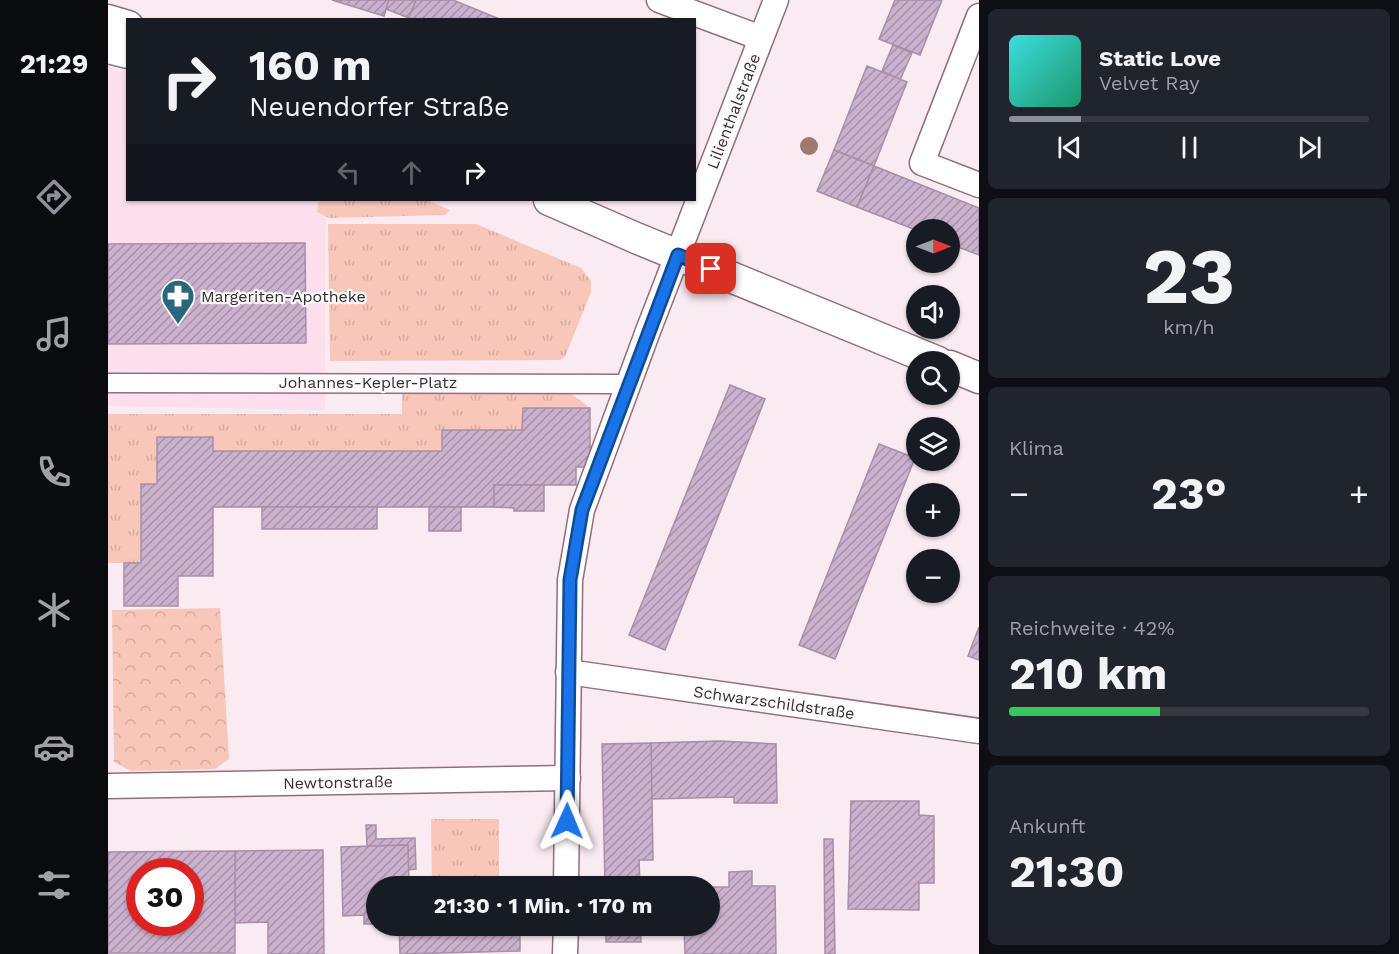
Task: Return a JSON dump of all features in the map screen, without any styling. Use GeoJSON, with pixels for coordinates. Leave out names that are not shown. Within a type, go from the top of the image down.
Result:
{"type":"FeatureCollection","features":[{"type":"Feature","properties":{"kind":"street"},"geometry":{"type":"LineString","coordinates":[[659,0],[761,38]]}},
{"type":"Feature","properties":{"kind":"street","name":"Lilienthalstraße"},"geometry":{"type":"LineString","coordinates":[[566,876],[570,580],[582,510],[628,384],[776,0]]}},
{"type":"Feature","properties":{"kind":"street"},"geometry":{"type":"LineString","coordinates":[[979,16],[922,164],[979,185]]}},
{"type":"Feature","properties":{"kind":"street"},"geometry":{"type":"LineString","coordinates":[[108,20],[126,25]]}},
{"type":"Feature","properties":{"kind":"street"},"geometry":{"type":"LineString","coordinates":[[108,48],[126,52]]}},
{"type":"Feature","properties":{"kind":"street"},"geometry":{"type":"LineString","coordinates":[[551,201],[911,351]]}},
{"type":"Feature","properties":{"kind":"street"},"geometry":{"type":"LineString","coordinates":[[960,370],[979,378]]}},
{"type":"Feature","properties":{"kind":"street","name":"Johannes-Kepler-Platz"},"geometry":{"type":"LineString","coordinates":[[108,382],[628,384]]}},
{"type":"Feature","properties":{"kind":"street","name":"Schwarzschildstraße"},"geometry":{"type":"LineString","coordinates":[[568,672],[979,732]]}},
{"type":"Feature","properties":{"kind":"street","name":"Newtonstraße"},"geometry":{"type":"LineString","coordinates":[[108,786],[568,778]]}},
{"type":"Feature","properties":{"kind":"street"},"geometry":{"type":"LineString","coordinates":[[566,936],[566,954]]}},
{"type":"Feature","properties":{"kind":"shaded area"},"geometry":{"type":"Polygon","coordinates":[[[108,67],[126,73],[126,201],[329,201],[325,229],[325,410],[108,406],[108,67]]]}},
{"type":"Feature","properties":{"kind":"green space"},"geometry":{"type":"Polygon","coordinates":[[[319,201],[429,201],[450,210],[445,215],[329,218],[317,212],[319,201]]]}},
{"type":"Feature","properties":{"kind":"green space"},"geometry":{"type":"Polygon","coordinates":[[[328,224],[476,224],[581,268],[591,281],[591,292],[565,357],[560,360],[330,361],[328,224]]]}},
{"type":"Feature","properties":{"kind":"green space"},"geometry":{"type":"Polygon","coordinates":[[[568,391],[590,408],[523,408],[522,430],[442,430],[442,451],[213,451],[213,437],[158,437],[157,484],[141,563],[108,563],[108,414],[402,414],[402,394],[568,391]]]}},
{"type":"Feature","properties":{"kind":"green space"},"geometry":{"type":"Polygon","coordinates":[[[220,608],[229,759],[215,769],[131,771],[114,762],[112,610],[220,608]]]}},
{"type":"Feature","properties":{"kind":"green space"},"geometry":{"type":"Polygon","coordinates":[[[431,819],[499,819],[499,876],[432,876],[431,819]]]}},
{"type":"Feature","properties":{"kind":"building"},"geometry":{"type":"Polygon","coordinates":[[[332,0],[389,0],[384,16],[332,0]]]}},
{"type":"Feature","properties":{"kind":"building"},"geometry":{"type":"Polygon","coordinates":[[[389,0],[416,0],[409,18],[386,9],[389,0]]]}},
{"type":"Feature","properties":{"kind":"building"},"geometry":{"type":"Polygon","coordinates":[[[416,0],[453,0],[497,18],[409,18],[416,0]]]}},
{"type":"Feature","properties":{"kind":"building"},"geometry":{"type":"Polygon","coordinates":[[[895,0],[942,0],[920,55],[879,39],[895,0]]]}},
{"type":"Feature","properties":{"kind":"building"},"geometry":{"type":"Polygon","coordinates":[[[893,45],[912,53],[900,80],[882,71],[893,45]]]}},
{"type":"Feature","properties":{"kind":"building"},"geometry":{"type":"Polygon","coordinates":[[[867,66],[907,82],[874,166],[834,150],[867,66]]]}},
{"type":"Feature","properties":{"kind":"building"},"geometry":{"type":"Polygon","coordinates":[[[834,150],[874,166],[857,207],[817,191],[834,150]]]}},
{"type":"Feature","properties":{"kind":"building"},"geometry":{"type":"Polygon","coordinates":[[[874,166],[979,208],[979,255],[960,248],[960,219],[906,219],[906,226],[857,207],[874,166]]]}},
{"type":"Feature","properties":{"kind":"building"},"geometry":{"type":"Polygon","coordinates":[[[305,243],[306,343],[108,344],[108,244],[305,243]]]}},
{"type":"Feature","properties":{"kind":"building"},"geometry":{"type":"Polygon","coordinates":[[[730,385],[765,399],[665,650],[629,635],[730,385]]]}},
{"type":"Feature","properties":{"kind":"building"},"geometry":{"type":"Polygon","coordinates":[[[523,408],[590,408],[590,467],[576,467],[576,485],[494,485],[494,507],[213,507],[213,576],[178,576],[178,606],[124,606],[124,563],[141,563],[141,484],[157,484],[157,437],[213,437],[213,451],[442,451],[442,430],[522,430],[523,408]]]}},
{"type":"Feature","properties":{"kind":"building"},"geometry":{"type":"Polygon","coordinates":[[[879,444],[906,454],[906,471],[910,471],[835,659],[799,645],[879,444]]]}},
{"type":"Feature","properties":{"kind":"building"},"geometry":{"type":"Polygon","coordinates":[[[494,485],[544,485],[544,511],[514,511],[514,508],[494,507],[494,485]]]}},
{"type":"Feature","properties":{"kind":"building"},"geometry":{"type":"Polygon","coordinates":[[[262,507],[377,507],[377,529],[262,529],[262,507]]]}},
{"type":"Feature","properties":{"kind":"building"},"geometry":{"type":"Polygon","coordinates":[[[429,507],[461,507],[461,531],[429,531],[429,507]]]}},
{"type":"Feature","properties":{"kind":"building"},"geometry":{"type":"Polygon","coordinates":[[[979,627],[979,660],[968,656],[979,627]]]}},
{"type":"Feature","properties":{"kind":"building"},"geometry":{"type":"Polygon","coordinates":[[[720,741],[776,744],[777,803],[734,803],[734,797],[651,799],[651,743],[720,741]]]}},
{"type":"Feature","properties":{"kind":"building"},"geometry":{"type":"Polygon","coordinates":[[[651,743],[653,860],[639,860],[640,876],[605,876],[602,744],[651,743]]]}},
{"type":"Feature","properties":{"kind":"building"},"geometry":{"type":"Polygon","coordinates":[[[851,801],[919,801],[919,815],[934,816],[934,883],[919,883],[919,910],[848,909],[851,801]]]}},
{"type":"Feature","properties":{"kind":"building"},"geometry":{"type":"Polygon","coordinates":[[[366,825],[376,825],[376,839],[415,838],[416,869],[408,870],[408,845],[367,846],[366,825]]]}},
{"type":"Feature","properties":{"kind":"building"},"geometry":{"type":"Polygon","coordinates":[[[824,839],[833,839],[835,954],[825,954],[824,839]]]}},
{"type":"Feature","properties":{"kind":"building"},"geometry":{"type":"Polygon","coordinates":[[[408,845],[409,876],[366,876],[366,924],[364,924],[364,915],[343,916],[341,847],[408,845]]]}},
{"type":"Feature","properties":{"kind":"building"},"geometry":{"type":"Polygon","coordinates":[[[323,850],[324,954],[268,954],[268,922],[235,923],[235,851],[323,850]]]}},
{"type":"Feature","properties":{"kind":"building"},"geometry":{"type":"Polygon","coordinates":[[[235,851],[235,953],[108,953],[108,852],[235,851]]]}},
{"type":"Feature","properties":{"kind":"building"},"geometry":{"type":"Polygon","coordinates":[[[752,871],[752,886],[775,886],[776,954],[685,954],[684,936],[720,936],[720,887],[729,887],[729,872],[752,871]]]}},
{"type":"Feature","properties":{"kind":"building"},"geometry":{"type":"Polygon","coordinates":[[[399,936],[520,936],[520,951],[400,954],[399,936]]]}},
{"type":"Feature","properties":{"kind":"building"},"geometry":{"type":"Polygon","coordinates":[[[606,936],[641,936],[641,942],[606,942],[606,936]]]}},
{"type":"Feature","properties":{"kind":"place","name":"Margeriten-Apotheke"},"geometry":{"type":"Point","coordinates":[178,325]}},
{"type":"Feature","properties":{"kind":"route"},"geometry":{"type":"LineString","coordinates":[[567,821],[570,580],[582,510],[678,255],[711,269]]}}]}
